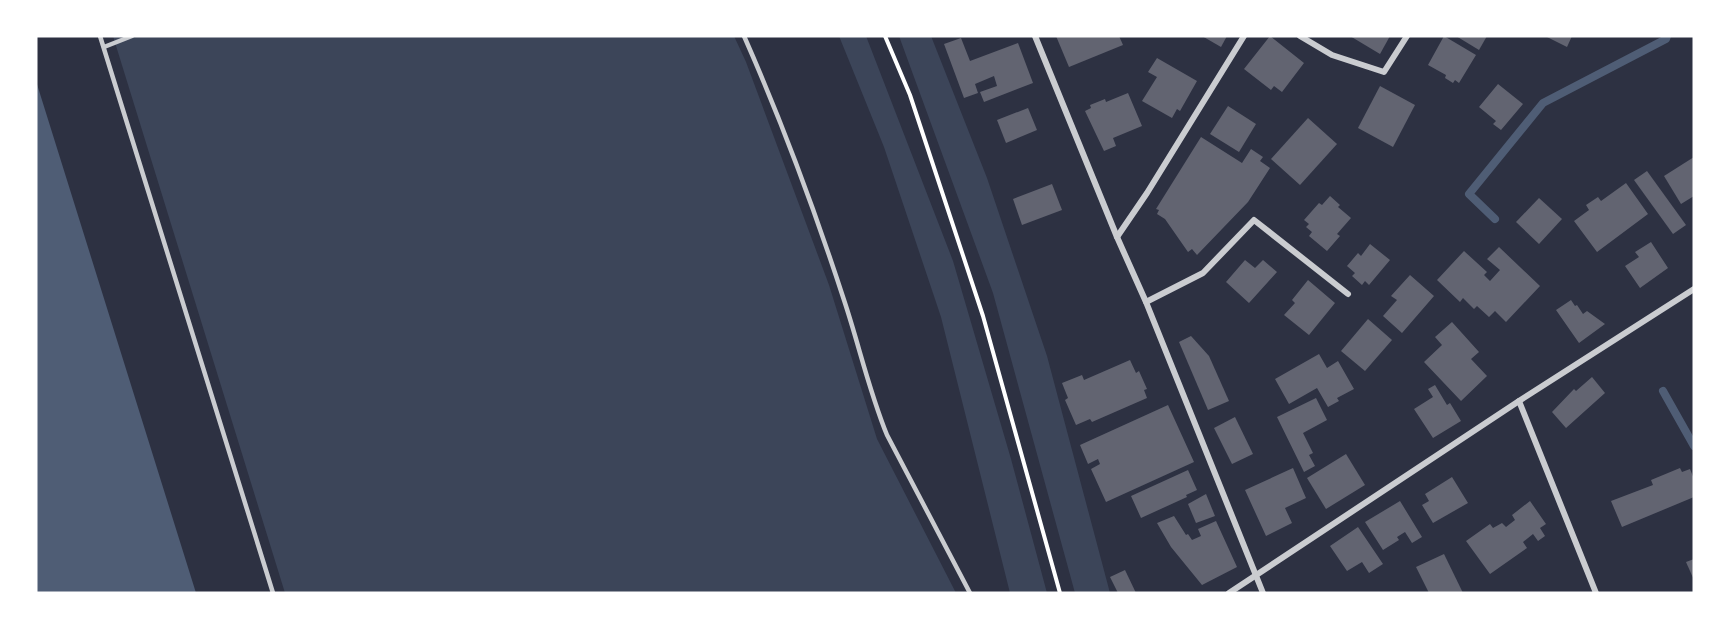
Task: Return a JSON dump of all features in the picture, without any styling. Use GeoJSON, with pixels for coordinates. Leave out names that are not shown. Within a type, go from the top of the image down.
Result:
{"type":"FeatureCollection","features":[{"type":"Feature","properties":{"kind":"street"},"geometry":{"type":"LineString","coordinates":[[1035,36],[1146,302],[1263,593]]}},
{"type":"Feature","properties":{"kind":"street"},"geometry":{"type":"LineString","coordinates":[[1117,237],[1147,193],[1244,36]]}},
{"type":"Feature","properties":{"kind":"street"},"geometry":{"type":"LineString","coordinates":[[1300,36],[1332,55],[1384,72],[1407,36]]}},
{"type":"Feature","properties":{"kind":"street"},"geometry":{"type":"LineString","coordinates":[[1146,302],[1203,273],[1254,220],[1348,294]]}},
{"type":"Feature","properties":{"kind":"street"},"geometry":{"type":"LineString","coordinates":[[1229,593],[1519,401],[1694,290]]}},
{"type":"Feature","properties":{"kind":"street"},"geometry":{"type":"LineString","coordinates":[[1519,401],[1596,593]]}},
{"type":"Feature","properties":{"kind":"lane"},"geometry":{"type":"LineString","coordinates":[[100,36],[273,593]]}},
{"type":"Feature","properties":{"kind":"lane"},"geometry":{"type":"LineString","coordinates":[[104,47],[132,36]]}},
{"type":"Feature","properties":{"kind":"lane"},"geometry":{"type":"LineString","coordinates":[[744,36],[784,131],[800,176],[844,300],[878,413],[887,435],[970,593]]}},
{"type":"Feature","properties":{"kind":"path"},"geometry":{"type":"LineString","coordinates":[[885,36],[910,95],[983,316],[1060,593]]}},
{"type":"Feature","properties":{"kind":"shaded area"},"geometry":{"type":"Polygon","coordinates":[[[113,36],[734,36],[746,62],[829,285],[877,439],[956,593],[285,593],[113,36]]]}},
{"type":"Feature","properties":{"kind":"shaded area"},"geometry":{"type":"Polygon","coordinates":[[[839,36],[866,36],[953,261],[1011,459],[1047,593],[1010,593],[941,317],[884,147],[839,36]]]}},
{"type":"Feature","properties":{"kind":"shaded area"},"geometry":{"type":"Polygon","coordinates":[[[899,36],[931,36],[987,178],[1047,356],[1110,593],[1075,593],[993,293],[899,36]]]}},
{"type":"Feature","properties":{"kind":"shaded area"},"geometry":{"type":"Polygon","coordinates":[[[36,81],[196,593],[36,593],[36,81]]]}},
{"type":"Feature","properties":{"kind":"building"},"geometry":{"type":"Polygon","coordinates":[[[1056,36],[1119,36],[1123,45],[1069,67],[1056,36]]]}},
{"type":"Feature","properties":{"kind":"building"},"geometry":{"type":"Polygon","coordinates":[[[1202,36],[1227,36],[1221,47],[1202,36]]]}},
{"type":"Feature","properties":{"kind":"building"},"geometry":{"type":"Polygon","coordinates":[[[1270,36],[1304,63],[1282,92],[1274,86],[1271,90],[1244,69],[1270,36]]]}},
{"type":"Feature","properties":{"kind":"building"},"geometry":{"type":"Polygon","coordinates":[[[1350,36],[1390,36],[1380,54],[1350,36]]]}},
{"type":"Feature","properties":{"kind":"building"},"geometry":{"type":"Polygon","coordinates":[[[1444,36],[1476,55],[1459,83],[1455,80],[1453,83],[1445,78],[1446,75],[1428,65],[1444,36]]]}},
{"type":"Feature","properties":{"kind":"building"},"geometry":{"type":"Polygon","coordinates":[[[1456,36],[1487,36],[1479,50],[1456,36]]]}},
{"type":"Feature","properties":{"kind":"building"},"geometry":{"type":"Polygon","coordinates":[[[1545,36],[1572,36],[1567,47],[1545,36]]]}},
{"type":"Feature","properties":{"kind":"building"},"geometry":{"type":"Polygon","coordinates":[[[961,38],[970,61],[1018,43],[1033,83],[984,102],[980,92],[997,86],[994,76],[975,84],[978,93],[964,98],[944,44],[961,38]]]}},
{"type":"Feature","properties":{"kind":"building"},"geometry":{"type":"Polygon","coordinates":[[[1157,58],[1197,81],[1180,111],[1177,109],[1172,118],[1142,101],[1157,77],[1148,72],[1157,58]]]}},
{"type":"Feature","properties":{"kind":"building"},"geometry":{"type":"Polygon","coordinates":[[[1498,84],[1523,104],[1501,130],[1493,124],[1496,121],[1479,107],[1498,84]]]}},
{"type":"Feature","properties":{"kind":"building"},"geometry":{"type":"Polygon","coordinates":[[[1380,86],[1415,105],[1393,147],[1358,128],[1380,86]]]}},
{"type":"Feature","properties":{"kind":"building"},"geometry":{"type":"Polygon","coordinates":[[[1128,93],[1142,126],[1113,138],[1116,146],[1104,151],[1085,111],[1091,108],[1090,105],[1105,99],[1106,102],[1128,93]]]}},
{"type":"Feature","properties":{"kind":"building"},"geometry":{"type":"Polygon","coordinates":[[[1228,106],[1256,124],[1239,152],[1210,134],[1228,106]]]}},
{"type":"Feature","properties":{"kind":"building"},"geometry":{"type":"Polygon","coordinates":[[[1028,108],[1037,130],[1006,143],[997,120],[1028,108]]]}},
{"type":"Feature","properties":{"kind":"building"},"geometry":{"type":"Polygon","coordinates":[[[1308,118],[1337,144],[1300,185],[1271,159],[1308,118]]]}},
{"type":"Feature","properties":{"kind":"building"},"geometry":{"type":"Polygon","coordinates":[[[1201,137],[1242,163],[1251,149],[1263,157],[1260,161],[1270,168],[1248,202],[1197,255],[1192,249],[1188,252],[1165,219],[1157,214],[1159,210],[1156,209],[1201,137]]]}},
{"type":"Feature","properties":{"kind":"building"},"geometry":{"type":"Polygon","coordinates":[[[1694,157],[1694,196],[1681,204],[1664,176],[1694,157]]]}},
{"type":"Feature","properties":{"kind":"building"},"geometry":{"type":"Polygon","coordinates":[[[1647,171],[1686,225],[1673,234],[1634,180],[1647,171]]]}},
{"type":"Feature","properties":{"kind":"building"},"geometry":{"type":"Polygon","coordinates":[[[1626,183],[1648,214],[1597,252],[1574,221],[1589,210],[1586,205],[1598,197],[1601,201],[1626,183]]]}},
{"type":"Feature","properties":{"kind":"building"},"geometry":{"type":"Polygon","coordinates":[[[1052,184],[1062,210],[1022,225],[1013,199],[1052,184]]]}},
{"type":"Feature","properties":{"kind":"building"},"geometry":{"type":"Polygon","coordinates":[[[1330,196],[1340,205],[1338,207],[1351,218],[1337,234],[1340,236],[1327,251],[1309,236],[1312,232],[1306,227],[1309,224],[1304,220],[1319,203],[1322,205],[1330,196]]]}},
{"type":"Feature","properties":{"kind":"building"},"geometry":{"type":"Polygon","coordinates":[[[1539,198],[1562,219],[1539,244],[1516,222],[1539,198]]]}},
{"type":"Feature","properties":{"kind":"building"},"geometry":{"type":"Polygon","coordinates":[[[1651,242],[1668,268],[1640,288],[1625,266],[1639,257],[1635,252],[1651,242]]]}},
{"type":"Feature","properties":{"kind":"building"},"geometry":{"type":"Polygon","coordinates":[[[1370,244],[1390,260],[1369,285],[1365,281],[1362,285],[1352,276],[1355,273],[1347,266],[1358,253],[1361,256],[1370,244]]]}},
{"type":"Feature","properties":{"kind":"building"},"geometry":{"type":"Polygon","coordinates":[[[1499,247],[1540,286],[1506,322],[1495,311],[1489,317],[1477,306],[1474,309],[1463,298],[1460,302],[1437,280],[1464,251],[1487,272],[1484,275],[1490,281],[1500,270],[1487,259],[1499,247]]]}},
{"type":"Feature","properties":{"kind":"building"},"geometry":{"type":"Polygon","coordinates":[[[1245,260],[1255,268],[1263,260],[1277,272],[1249,303],[1226,282],[1245,260]]]}},
{"type":"Feature","properties":{"kind":"building"},"geometry":{"type":"Polygon","coordinates":[[[1410,275],[1434,296],[1402,333],[1383,316],[1397,300],[1391,296],[1410,275]]]}},
{"type":"Feature","properties":{"kind":"building"},"geometry":{"type":"Polygon","coordinates":[[[1308,280],[1335,303],[1309,335],[1284,315],[1295,303],[1292,300],[1308,280]]]}},
{"type":"Feature","properties":{"kind":"building"},"geometry":{"type":"Polygon","coordinates":[[[1571,300],[1583,314],[1587,311],[1605,324],[1579,343],[1556,310],[1571,300]]]}},
{"type":"Feature","properties":{"kind":"building"},"geometry":{"type":"Polygon","coordinates":[[[1368,319],[1392,340],[1365,371],[1341,351],[1368,319]]]}},
{"type":"Feature","properties":{"kind":"building"},"geometry":{"type":"Polygon","coordinates":[[[1452,322],[1479,352],[1471,359],[1487,376],[1461,401],[1424,362],[1442,345],[1435,337],[1452,322]]]}},
{"type":"Feature","properties":{"kind":"building"},"geometry":{"type":"Polygon","coordinates":[[[1191,336],[1209,356],[1229,401],[1208,410],[1179,342],[1191,336]]]}},
{"type":"Feature","properties":{"kind":"building"},"geometry":{"type":"Polygon","coordinates":[[[1319,354],[1327,368],[1338,361],[1354,389],[1337,398],[1339,401],[1328,407],[1317,388],[1289,404],[1275,379],[1319,354]]]}},
{"type":"Feature","properties":{"kind":"building"},"geometry":{"type":"Polygon","coordinates":[[[1130,360],[1136,373],[1139,371],[1147,389],[1144,390],[1147,398],[1092,422],[1090,419],[1076,425],[1065,400],[1068,398],[1062,383],[1082,375],[1084,380],[1130,360]]]}},
{"type":"Feature","properties":{"kind":"building"},"geometry":{"type":"Polygon","coordinates":[[[1592,377],[1605,393],[1566,428],[1552,412],[1574,389],[1576,391],[1592,377]]]}},
{"type":"Feature","properties":{"kind":"building"},"geometry":{"type":"Polygon","coordinates":[[[1435,385],[1447,405],[1450,403],[1461,421],[1433,438],[1414,409],[1433,397],[1428,389],[1435,385]]]}},
{"type":"Feature","properties":{"kind":"building"},"geometry":{"type":"Polygon","coordinates":[[[1316,398],[1327,420],[1303,433],[1313,453],[1309,455],[1315,466],[1304,472],[1277,417],[1316,398]]]}},
{"type":"Feature","properties":{"kind":"building"},"geometry":{"type":"Polygon","coordinates":[[[1168,405],[1194,462],[1106,502],[1091,469],[1100,464],[1098,459],[1088,464],[1080,445],[1168,405]]]}},
{"type":"Feature","properties":{"kind":"building"},"geometry":{"type":"Polygon","coordinates":[[[1235,417],[1253,454],[1232,464],[1214,428],[1235,417]]]}},
{"type":"Feature","properties":{"kind":"building"},"geometry":{"type":"Polygon","coordinates":[[[1346,454],[1365,485],[1326,509],[1307,478],[1346,454]]]}},
{"type":"Feature","properties":{"kind":"building"},"geometry":{"type":"Polygon","coordinates":[[[1293,468],[1306,498],[1285,508],[1292,523],[1266,536],[1245,490],[1293,468]]]}},
{"type":"Feature","properties":{"kind":"building"},"geometry":{"type":"Polygon","coordinates":[[[1680,468],[1682,472],[1690,469],[1694,479],[1694,497],[1622,527],[1611,501],[1653,485],[1651,480],[1680,468]]]}},
{"type":"Feature","properties":{"kind":"building"},"geometry":{"type":"Polygon","coordinates":[[[1188,470],[1197,490],[1141,518],[1131,496],[1188,470]]]}},
{"type":"Feature","properties":{"kind":"building"},"geometry":{"type":"Polygon","coordinates":[[[1452,477],[1468,503],[1433,523],[1422,505],[1429,501],[1425,494],[1452,477]]]}},
{"type":"Feature","properties":{"kind":"building"},"geometry":{"type":"Polygon","coordinates":[[[1206,494],[1215,516],[1196,523],[1188,504],[1206,494]]]}},
{"type":"Feature","properties":{"kind":"building"},"geometry":{"type":"Polygon","coordinates":[[[1400,501],[1422,537],[1412,543],[1405,532],[1397,537],[1399,540],[1383,550],[1365,522],[1400,501]]]}},
{"type":"Feature","properties":{"kind":"building"},"geometry":{"type":"Polygon","coordinates":[[[1530,501],[1546,524],[1540,528],[1545,536],[1538,541],[1533,534],[1523,542],[1527,548],[1490,574],[1466,541],[1490,524],[1493,528],[1502,523],[1506,527],[1515,520],[1512,515],[1530,501]]]}},
{"type":"Feature","properties":{"kind":"building"},"geometry":{"type":"Polygon","coordinates":[[[1174,516],[1192,540],[1201,536],[1198,529],[1216,521],[1237,567],[1202,585],[1171,547],[1157,523],[1174,516]]]}},
{"type":"Feature","properties":{"kind":"building"},"geometry":{"type":"Polygon","coordinates":[[[1358,527],[1383,564],[1369,573],[1362,562],[1347,571],[1330,546],[1358,527]]]}},
{"type":"Feature","properties":{"kind":"building"},"geometry":{"type":"Polygon","coordinates":[[[1444,554],[1463,593],[1429,593],[1416,567],[1444,554]]]}},
{"type":"Feature","properties":{"kind":"building"},"geometry":{"type":"Polygon","coordinates":[[[1694,559],[1694,580],[1686,562],[1694,559]]]}},
{"type":"Feature","properties":{"kind":"building"},"geometry":{"type":"Polygon","coordinates":[[[1125,570],[1136,593],[1118,593],[1110,577],[1125,570]]]}},
{"type":"Feature","properties":{"kind":"waterway"},"geometry":{"type":"LineString","coordinates":[[1495,219],[1469,194],[1543,103],[1666,39],[1667,36]]}},
{"type":"Feature","properties":{"kind":"waterway"},"geometry":{"type":"LineString","coordinates":[[1663,391],[1694,446]]}}]}
